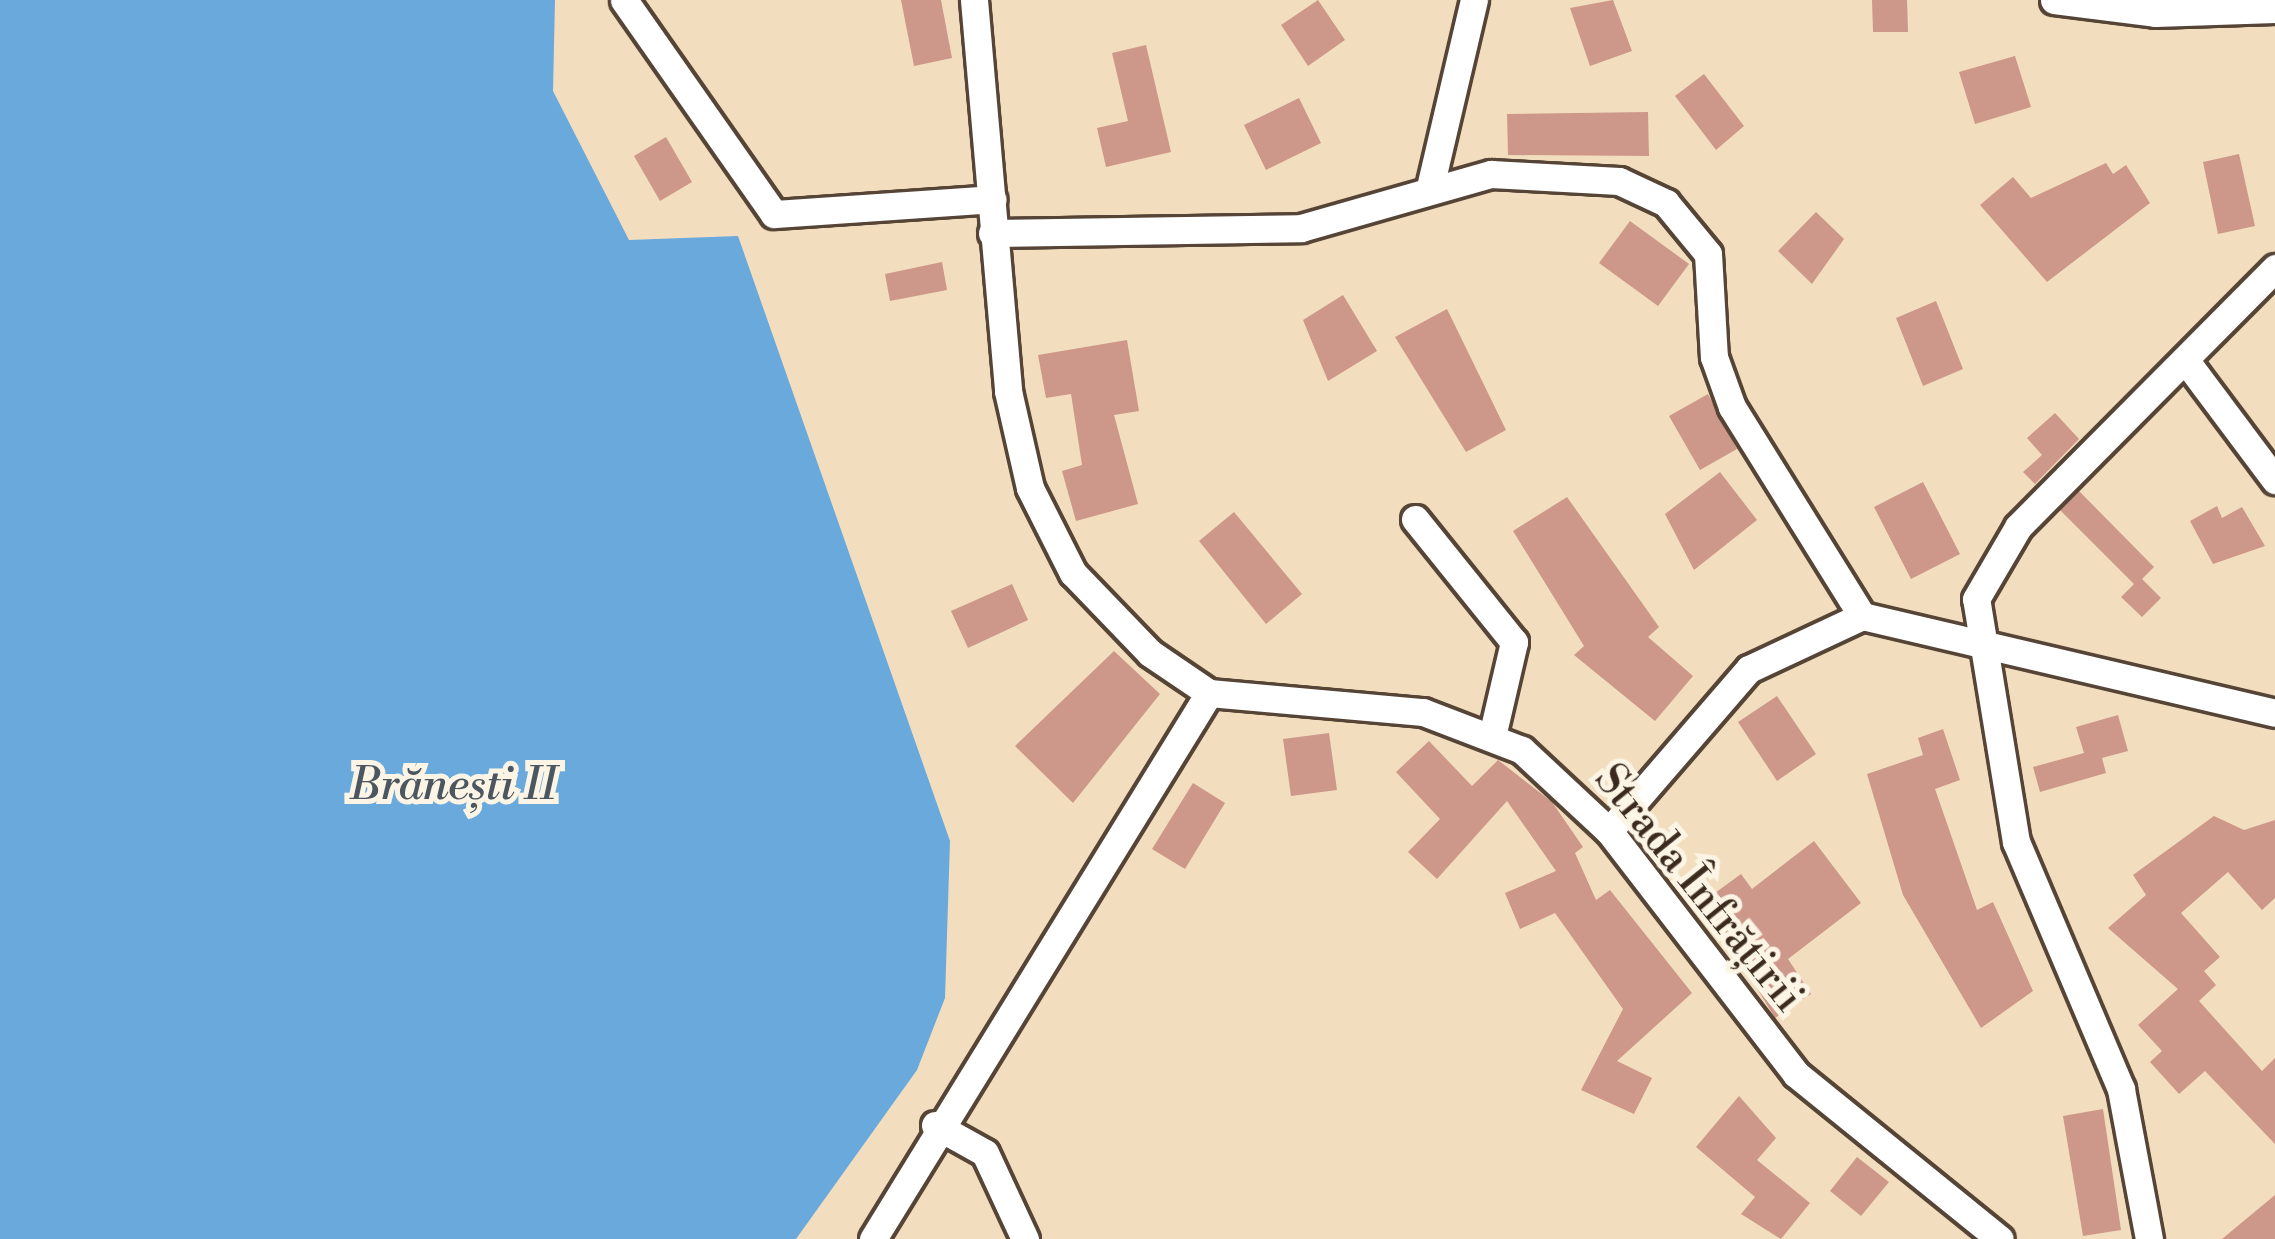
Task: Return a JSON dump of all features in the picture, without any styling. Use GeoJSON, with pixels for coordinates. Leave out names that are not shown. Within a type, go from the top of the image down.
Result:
{"type":"FeatureCollection","features":[{"type":"Feature","properties":{"kind":"street"},"geometry":{"type":"LineString","coordinates":[[624,0],[758,204],[800,218],[992,199]]}},
{"type":"Feature","properties":{"kind":"street"},"geometry":{"type":"LineString","coordinates":[[874,1239],[935,1125],[1209,693],[1107,611],[1047,529],[1008,392],[974,0]]}},
{"type":"Feature","properties":{"kind":"street"},"geometry":{"type":"LineString","coordinates":[[1431,183],[1474,0]]}},
{"type":"Feature","properties":{"kind":"street"},"geometry":{"type":"LineString","coordinates":[[2054,0],[2155,13],[2275,9]]}},
{"type":"Feature","properties":{"kind":"street"},"geometry":{"type":"LineString","coordinates":[[992,233],[1300,228],[1431,183],[1593,175],[1691,224],[1708,254],[1714,357],[1732,407],[1862,616]]}},
{"type":"Feature","properties":{"kind":"street"},"geometry":{"type":"LineString","coordinates":[[2150,1239],[2121,1089],[2016,842],[1975,640],[1976,599],[2018,527],[2275,268]]}},
{"type":"Feature","properties":{"kind":"street"},"geometry":{"type":"LineString","coordinates":[[2186,361],[2275,480]]}},
{"type":"Feature","properties":{"kind":"street"},"geometry":{"type":"LineString","coordinates":[[1415,519],[1514,642],[1493,732]]}},
{"type":"Feature","properties":{"kind":"street"},"geometry":{"type":"LineString","coordinates":[[1610,831],[1749,669],[1862,616],[2275,713]]}},
{"type":"Feature","properties":{"kind":"street","name":"Strada Înfrățirii"},"geometry":{"type":"LineString","coordinates":[[1209,693],[1424,712],[1493,732],[1610,831],[1750,1027],[2000,1239]]}},
{"type":"Feature","properties":{"kind":"street"},"geometry":{"type":"LineString","coordinates":[[935,1125],[985,1153],[1024,1239]]}},
{"type":"Feature","properties":{"kind":"water","name":"Brănești II"},"geometry":{"type":"Polygon","coordinates":[[[0,0],[555,0],[553,91],[629,240],[738,236],[950,841],[945,998],[917,1070],[796,1239],[0,1239],[0,0]]]}},
{"type":"Feature","properties":{"kind":"building"},"geometry":{"type":"Polygon","coordinates":[[[901,0],[941,0],[952,58],[914,66],[901,0]]]}},
{"type":"Feature","properties":{"kind":"building"},"geometry":{"type":"Polygon","coordinates":[[[1318,0],[1345,40],[1308,66],[1281,25],[1318,0]]]}},
{"type":"Feature","properties":{"kind":"building"},"geometry":{"type":"Polygon","coordinates":[[[1613,0],[1632,51],[1590,66],[1570,8],[1613,0]]]}},
{"type":"Feature","properties":{"kind":"building"},"geometry":{"type":"Polygon","coordinates":[[[1872,0],[1907,0],[1908,32],[1873,32],[1872,0]]]}},
{"type":"Feature","properties":{"kind":"building"},"geometry":{"type":"Polygon","coordinates":[[[1146,45],[1171,152],[1106,167],[1097,128],[1128,121],[1112,53],[1146,45]]]}},
{"type":"Feature","properties":{"kind":"building"},"geometry":{"type":"Polygon","coordinates":[[[2015,56],[2031,107],[1975,124],[1959,72],[2015,56]]]}},
{"type":"Feature","properties":{"kind":"building"},"geometry":{"type":"Polygon","coordinates":[[[1704,74],[1744,126],[1716,150],[1675,96],[1704,74]]]}},
{"type":"Feature","properties":{"kind":"building"},"geometry":{"type":"Polygon","coordinates":[[[1299,98],[1321,143],[1266,170],[1244,125],[1299,98]]]}},
{"type":"Feature","properties":{"kind":"building"},"geometry":{"type":"Polygon","coordinates":[[[1648,112],[1649,156],[1508,155],[1507,114],[1648,112]]]}},
{"type":"Feature","properties":{"kind":"building"},"geometry":{"type":"Polygon","coordinates":[[[666,137],[692,182],[660,201],[634,156],[666,137]]]}},
{"type":"Feature","properties":{"kind":"building"},"geometry":{"type":"Polygon","coordinates":[[[2239,154],[2255,226],[2218,234],[2203,162],[2239,154]]]}},
{"type":"Feature","properties":{"kind":"building"},"geometry":{"type":"Polygon","coordinates":[[[2106,163],[2113,174],[2126,165],[2150,203],[2047,282],[1980,205],[2013,177],[2031,198],[2106,163]]]}},
{"type":"Feature","properties":{"kind":"building"},"geometry":{"type":"Polygon","coordinates":[[[1816,212],[1844,239],[1812,284],[1778,251],[1816,212]]]}},
{"type":"Feature","properties":{"kind":"building"},"geometry":{"type":"Polygon","coordinates":[[[1630,221],[1689,264],[1658,306],[1599,263],[1630,221]]]}},
{"type":"Feature","properties":{"kind":"building"},"geometry":{"type":"Polygon","coordinates":[[[942,262],[947,290],[890,301],[885,274],[942,262]]]}},
{"type":"Feature","properties":{"kind":"building"},"geometry":{"type":"Polygon","coordinates":[[[1343,295],[1377,351],[1328,381],[1303,320],[1343,295]]]}},
{"type":"Feature","properties":{"kind":"building"},"geometry":{"type":"Polygon","coordinates":[[[1936,301],[1963,369],[1923,386],[1896,318],[1936,301]]]}},
{"type":"Feature","properties":{"kind":"building"},"geometry":{"type":"Polygon","coordinates":[[[1447,309],[1506,430],[1466,452],[1395,337],[1447,309]]]}},
{"type":"Feature","properties":{"kind":"building"},"geometry":{"type":"Polygon","coordinates":[[[1127,340],[1139,411],[1114,415],[1138,504],[1076,521],[1062,471],[1082,465],[1071,394],[1046,398],[1038,355],[1127,340]]]}},
{"type":"Feature","properties":{"kind":"building"},"geometry":{"type":"Polygon","coordinates":[[[1708,394],[1737,449],[1700,470],[1669,416],[1708,394]]]}},
{"type":"Feature","properties":{"kind":"building"},"geometry":{"type":"Polygon","coordinates":[[[2055,413],[2079,439],[2035,484],[2023,472],[2042,455],[2027,438],[2055,413]]]}},
{"type":"Feature","properties":{"kind":"building"},"geometry":{"type":"Polygon","coordinates":[[[1720,472],[1757,520],[1694,570],[1665,514],[1720,472]]]}},
{"type":"Feature","properties":{"kind":"building"},"geometry":{"type":"Polygon","coordinates":[[[1923,482],[1960,554],[1911,579],[1874,507],[1923,482]]]}},
{"type":"Feature","properties":{"kind":"building"},"geometry":{"type":"Polygon","coordinates":[[[2079,491],[2154,567],[2142,579],[2161,598],[2142,617],[2121,597],[2134,584],[2060,510],[2079,491]]]}},
{"type":"Feature","properties":{"kind":"building"},"geometry":{"type":"Polygon","coordinates":[[[1567,497],[1659,627],[1648,637],[1693,676],[1655,721],[1574,655],[1584,646],[1513,531],[1567,497]]]}},
{"type":"Feature","properties":{"kind":"building"},"geometry":{"type":"Polygon","coordinates":[[[2217,506],[2222,518],[2242,507],[2265,546],[2213,564],[2190,521],[2217,506]]]}},
{"type":"Feature","properties":{"kind":"building"},"geometry":{"type":"Polygon","coordinates":[[[1234,512],[1302,594],[1266,624],[1199,541],[1234,512]]]}},
{"type":"Feature","properties":{"kind":"building"},"geometry":{"type":"Polygon","coordinates":[[[1012,584],[1028,620],[968,648],[951,611],[1012,584]]]}},
{"type":"Feature","properties":{"kind":"building"},"geometry":{"type":"Polygon","coordinates":[[[1114,651],[1160,694],[1073,803],[1015,746],[1114,651]]]}},
{"type":"Feature","properties":{"kind":"building"},"geometry":{"type":"Polygon","coordinates":[[[1777,696],[1816,754],[1777,781],[1738,722],[1777,696]]]}},
{"type":"Feature","properties":{"kind":"building"},"geometry":{"type":"Polygon","coordinates":[[[2118,715],[2128,751],[2102,758],[2106,773],[2040,792],[2033,767],[2084,753],[2076,727],[2118,715]]]}},
{"type":"Feature","properties":{"kind":"building"},"geometry":{"type":"Polygon","coordinates":[[[1943,729],[1960,780],[1935,789],[1977,910],[1993,902],[2033,991],[1981,1028],[1903,895],[1867,774],[1923,755],[1918,738],[1943,729]]]}},
{"type":"Feature","properties":{"kind":"building"},"geometry":{"type":"Polygon","coordinates":[[[1329,733],[1337,790],[1291,796],[1283,739],[1329,733]]]}},
{"type":"Feature","properties":{"kind":"building"},"geometry":{"type":"Polygon","coordinates":[[[1429,741],[1472,786],[1498,760],[1552,802],[1583,847],[1575,853],[1596,900],[1610,890],[1692,993],[1617,1061],[1652,1078],[1634,1114],[1581,1090],[1623,1009],[1555,913],[1520,929],[1505,893],[1556,871],[1507,801],[1437,879],[1408,852],[1440,819],[1396,772],[1429,741]]]}},
{"type":"Feature","properties":{"kind":"building"},"geometry":{"type":"Polygon","coordinates":[[[1193,783],[1225,803],[1185,869],[1152,849],[1193,783]]]}},
{"type":"Feature","properties":{"kind":"building"},"geometry":{"type":"Polygon","coordinates":[[[2214,816],[2244,830],[2275,820],[2275,898],[2262,910],[2228,872],[2181,913],[2220,957],[2204,971],[2216,985],[2199,1001],[2262,1071],[2275,1058],[2275,1144],[2205,1071],[2179,1094],[2150,1062],[2162,1051],[2138,1025],[2178,989],[2108,928],[2146,895],[2133,875],[2214,816]]]}},
{"type":"Feature","properties":{"kind":"building"},"geometry":{"type":"Polygon","coordinates":[[[1814,841],[1861,903],[1788,959],[1811,994],[1775,1018],[1704,901],[1741,874],[1752,889],[1814,841]]]}},
{"type":"Feature","properties":{"kind":"building"},"geometry":{"type":"Polygon","coordinates":[[[1739,1096],[1776,1138],[1757,1160],[1810,1203],[1781,1239],[1741,1214],[1755,1197],[1696,1147],[1739,1096]]]}},
{"type":"Feature","properties":{"kind":"building"},"geometry":{"type":"Polygon","coordinates":[[[2103,1109],[2121,1230],[2083,1236],[2063,1116],[2103,1109]]]}},
{"type":"Feature","properties":{"kind":"building"},"geometry":{"type":"Polygon","coordinates":[[[1857,1157],[1889,1182],[1861,1216],[1830,1191],[1857,1157]]]}},
{"type":"Feature","properties":{"kind":"building"},"geometry":{"type":"Polygon","coordinates":[[[2275,1195],[2275,1239],[2222,1239],[2275,1195]]]}}]}
